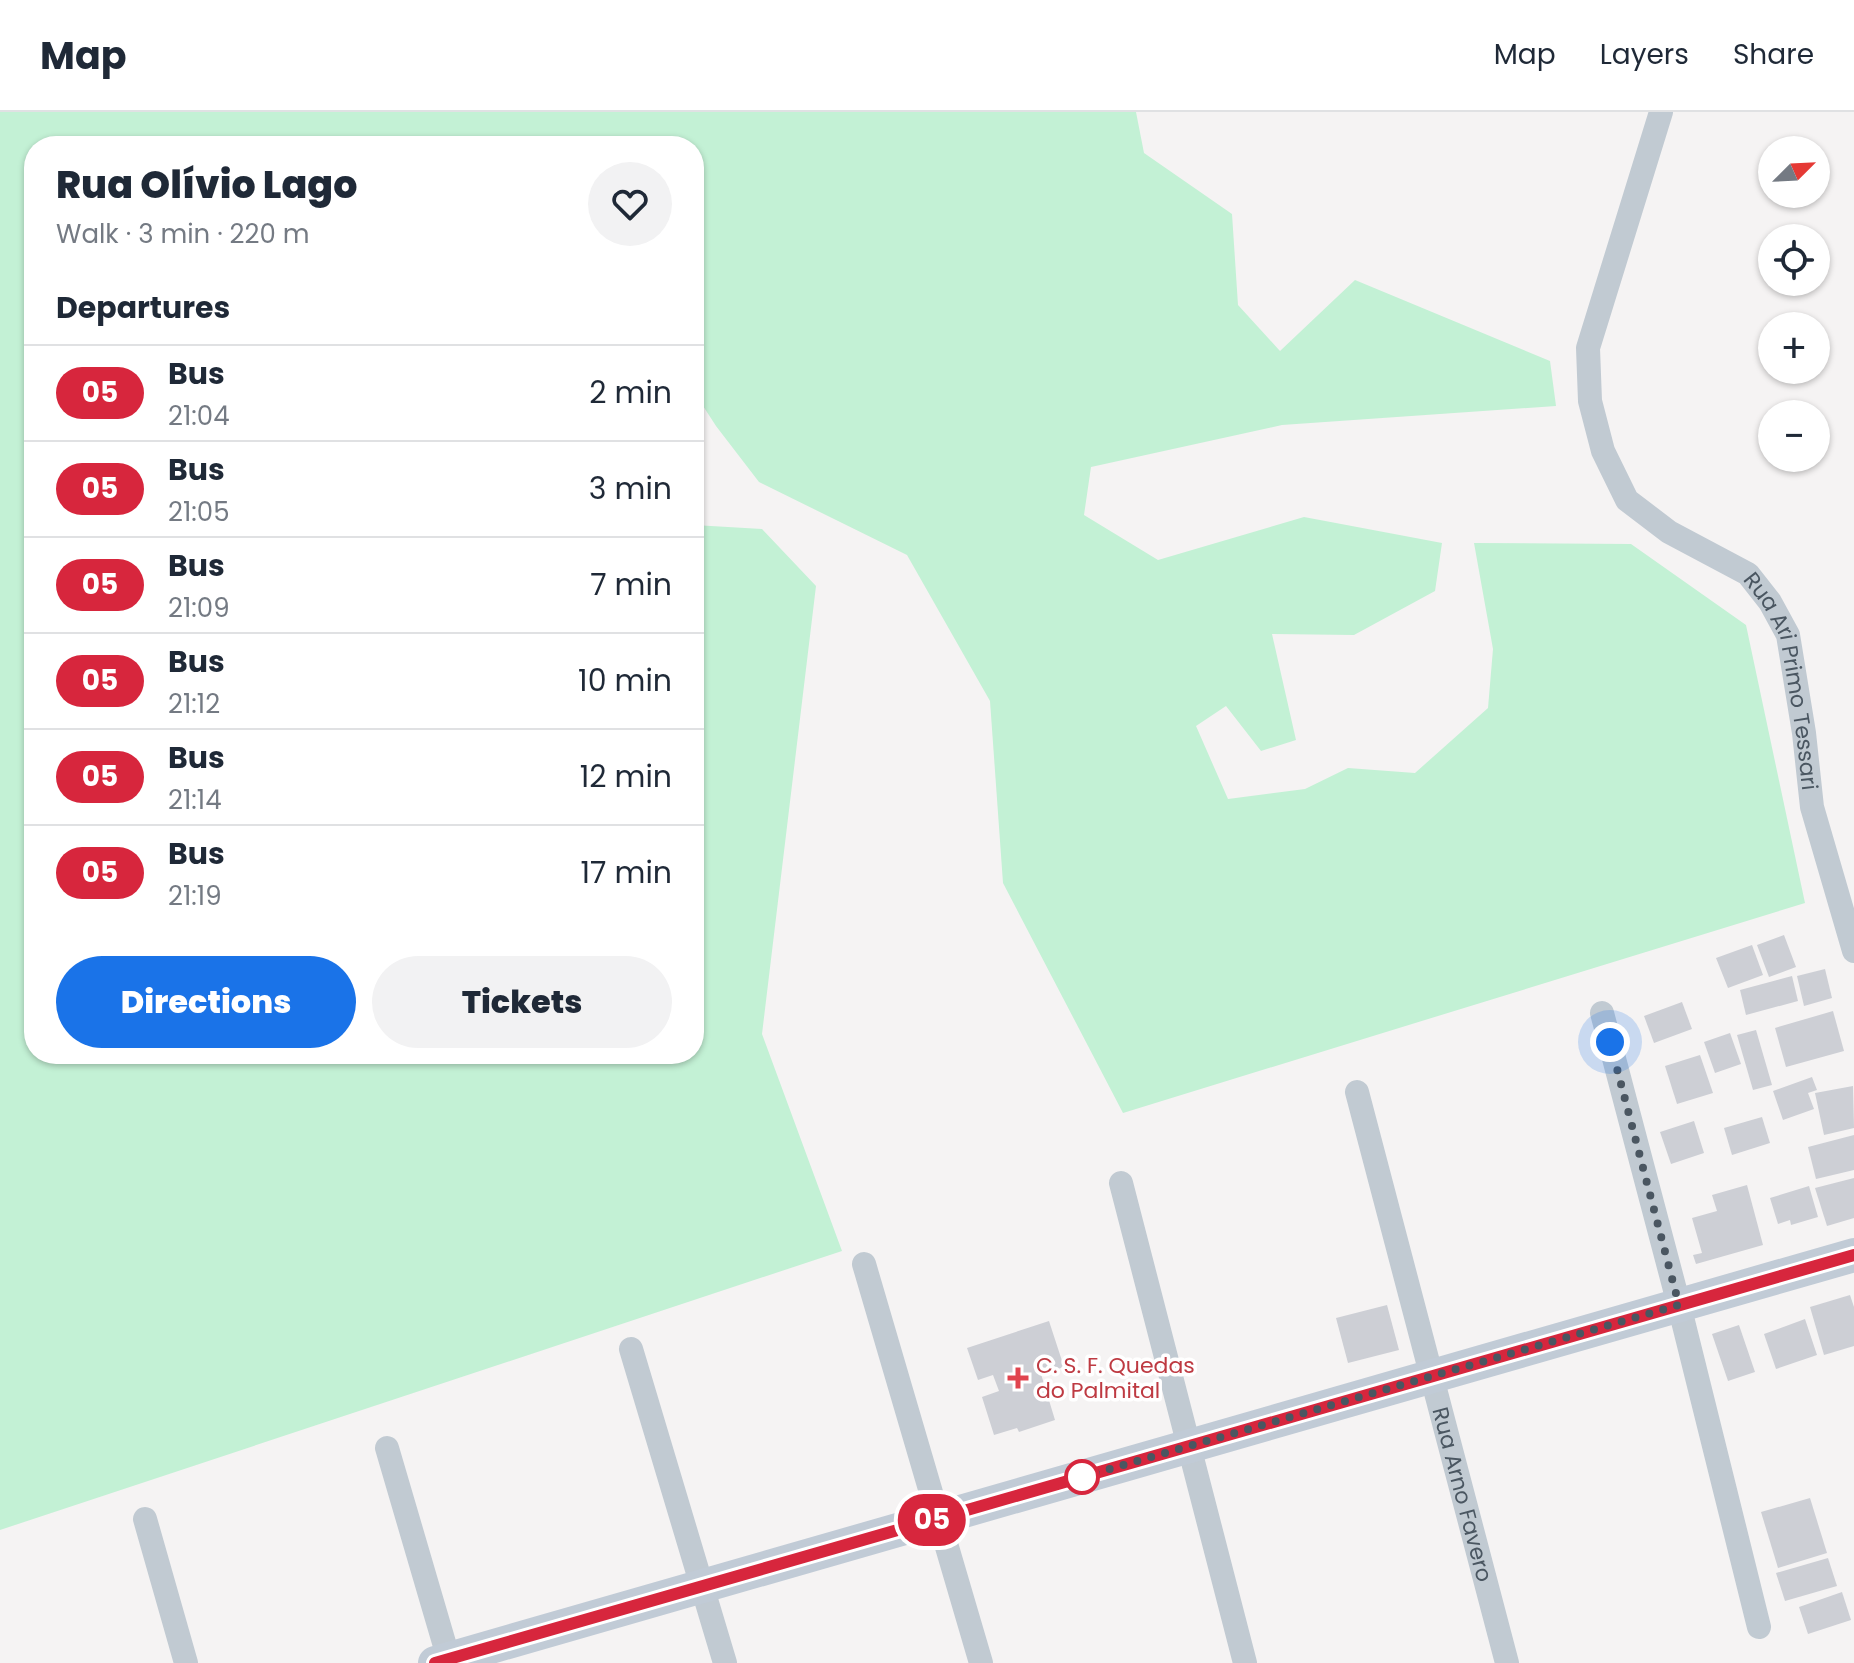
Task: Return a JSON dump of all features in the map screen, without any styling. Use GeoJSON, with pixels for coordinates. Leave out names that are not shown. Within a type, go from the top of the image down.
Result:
{"type":"FeatureCollection","features":[{"type":"Feature","properties":{"kind":"street","name":"Rua Ari Primo Tessari"},"geometry":{"type":"LineString","coordinates":[[1661,112],[1588,348],[1590,401],[1603,451],[1627,500],[1669,532],[1748,574],[1770,602],[1788,635],[1812,807],[1854,951]]}},
{"type":"Feature","properties":{"kind":"street"},"geometry":{"type":"LineString","coordinates":[[1602,1013],[1759,1627]]}},
{"type":"Feature","properties":{"kind":"street","name":"Rua Arno Favero"},"geometry":{"type":"LineString","coordinates":[[1357,1092],[1507,1663]]}},
{"type":"Feature","properties":{"kind":"street"},"geometry":{"type":"LineString","coordinates":[[1121,1183],[1245,1663]]}},
{"type":"Feature","properties":{"kind":"street"},"geometry":{"type":"LineString","coordinates":[[387,1448],[444,1662],[1854,1255]]}},
{"type":"Feature","properties":{"kind":"street"},"geometry":{"type":"LineString","coordinates":[[864,1264],[981,1663]]}},
{"type":"Feature","properties":{"kind":"street"},"geometry":{"type":"LineString","coordinates":[[631,1349],[725,1663]]}},
{"type":"Feature","properties":{"kind":"street"},"geometry":{"type":"LineString","coordinates":[[145,1519],[186,1663]]}},
{"type":"Feature","properties":{"kind":"green space"},"geometry":{"type":"Polygon","coordinates":[[[0,112],[1136,112],[1144,153],[1232,214],[1238,305],[1280,351],[1355,280],[1550,361],[1556,406],[1282,425],[1091,467],[1084,515],[1158,560],[1304,517],[1442,543],[1435,591],[1354,635],[1272,634],[1296,740],[1261,751],[1226,706],[1196,726],[1228,799],[1305,789],[1348,768],[1415,773],[1488,708],[1493,649],[1474,543],[1631,544],[1746,625],[1805,903],[1123,1113],[1003,883],[990,701],[907,555],[759,482],[704,407],[704,136],[24,136],[24,1064],[704,1064],[704,526],[762,529],[816,586],[762,1034],[842,1251],[0,1530],[0,112]]]}},
{"type":"Feature","properties":{"kind":"building"},"geometry":{"type":"Polygon","coordinates":[[[1784,935],[1796,967],[1769,977],[1757,945],[1784,935]]]}},
{"type":"Feature","properties":{"kind":"building"},"geometry":{"type":"Polygon","coordinates":[[[1752,945],[1763,975],[1728,988],[1716,958],[1752,945]]]}},
{"type":"Feature","properties":{"kind":"building"},"geometry":{"type":"Polygon","coordinates":[[[1825,969],[1832,998],[1804,1006],[1797,976],[1825,969]]]}},
{"type":"Feature","properties":{"kind":"building"},"geometry":{"type":"Polygon","coordinates":[[[1792,976],[1798,1001],[1746,1015],[1740,990],[1792,976]]]}},
{"type":"Feature","properties":{"kind":"building"},"geometry":{"type":"Polygon","coordinates":[[[1682,1002],[1692,1029],[1654,1043],[1644,1016],[1682,1002]]]}},
{"type":"Feature","properties":{"kind":"building"},"geometry":{"type":"Polygon","coordinates":[[[1833,1011],[1844,1051],[1786,1067],[1775,1028],[1833,1011]]]}},
{"type":"Feature","properties":{"kind":"building"},"geometry":{"type":"Polygon","coordinates":[[[1756,1030],[1772,1085],[1753,1090],[1737,1035],[1756,1030]]]}},
{"type":"Feature","properties":{"kind":"building"},"geometry":{"type":"Polygon","coordinates":[[[1730,1033],[1741,1064],[1715,1073],[1704,1042],[1730,1033]]]}},
{"type":"Feature","properties":{"kind":"building"},"geometry":{"type":"Polygon","coordinates":[[[1700,1055],[1713,1093],[1677,1104],[1665,1066],[1700,1055]]]}},
{"type":"Feature","properties":{"kind":"building"},"geometry":{"type":"Polygon","coordinates":[[[1812,1077],[1817,1090],[1808,1093],[1814,1109],[1783,1120],[1773,1091],[1812,1077]]]}},
{"type":"Feature","properties":{"kind":"building"},"geometry":{"type":"Polygon","coordinates":[[[1853,1086],[1854,1128],[1824,1135],[1815,1093],[1853,1086]]]}},
{"type":"Feature","properties":{"kind":"building"},"geometry":{"type":"Polygon","coordinates":[[[1762,1117],[1770,1143],[1732,1155],[1724,1128],[1762,1117]]]}},
{"type":"Feature","properties":{"kind":"building"},"geometry":{"type":"Polygon","coordinates":[[[1694,1121],[1704,1153],[1671,1164],[1660,1132],[1694,1121]]]}},
{"type":"Feature","properties":{"kind":"building"},"geometry":{"type":"Polygon","coordinates":[[[1854,1135],[1854,1170],[1816,1179],[1808,1147],[1854,1135]]]}},
{"type":"Feature","properties":{"kind":"building"},"geometry":{"type":"Polygon","coordinates":[[[1854,1178],[1854,1218],[1827,1226],[1815,1188],[1854,1178]]]}},
{"type":"Feature","properties":{"kind":"building"},"geometry":{"type":"Polygon","coordinates":[[[1747,1185],[1763,1245],[1696,1264],[1693,1255],[1702,1253],[1692,1218],[1717,1211],[1712,1195],[1747,1185]]]}},
{"type":"Feature","properties":{"kind":"building"},"geometry":{"type":"Polygon","coordinates":[[[1809,1186],[1818,1217],[1791,1225],[1790,1220],[1778,1224],[1770,1198],[1809,1186]]]}},
{"type":"Feature","properties":{"kind":"building"},"geometry":{"type":"Polygon","coordinates":[[[1850,1295],[1854,1307],[1854,1346],[1824,1355],[1810,1307],[1850,1295]]]}},
{"type":"Feature","properties":{"kind":"building"},"geometry":{"type":"Polygon","coordinates":[[[1387,1305],[1399,1350],[1348,1363],[1336,1318],[1387,1305]]]}},
{"type":"Feature","properties":{"kind":"building"},"geometry":{"type":"Polygon","coordinates":[[[1805,1319],[1817,1355],[1776,1369],[1764,1334],[1805,1319]]]}},
{"type":"Feature","properties":{"kind":"building","name":"C. S. F. Quedas do Palmital"},"geometry":{"type":"Polygon","coordinates":[[[1049,1321],[1064,1367],[1041,1374],[1055,1420],[1019,1432],[1017,1428],[994,1435],[982,1397],[999,1391],[993,1375],[978,1380],[967,1348],[1049,1321]]]}},
{"type":"Feature","properties":{"kind":"building"},"geometry":{"type":"Polygon","coordinates":[[[1739,1325],[1755,1372],[1728,1381],[1712,1334],[1739,1325]]]}},
{"type":"Feature","properties":{"kind":"building"},"geometry":{"type":"Polygon","coordinates":[[[1810,1498],[1827,1553],[1778,1568],[1761,1512],[1810,1498]]]}},
{"type":"Feature","properties":{"kind":"building"},"geometry":{"type":"Polygon","coordinates":[[[1828,1558],[1837,1586],[1785,1601],[1776,1573],[1828,1558]]]}},
{"type":"Feature","properties":{"kind":"building"},"geometry":{"type":"Polygon","coordinates":[[[1842,1592],[1851,1620],[1808,1634],[1799,1607],[1842,1592]]]}},
{"type":"Feature","properties":{"kind":"bus line","name":"05"},"geometry":{"type":"LineString","coordinates":[[435,1663],[1854,1255]]}},
{"type":"Feature","properties":{"kind":"place","name":"C. S. F. Quedas do Palmital"},"geometry":{"type":"Point","coordinates":[1018,1378]}},
{"type":"Feature","properties":{"kind":"route"},"geometry":{"type":"LineString","coordinates":[[1082,1477],[1679,1305],[1610,1042]]}}]}
